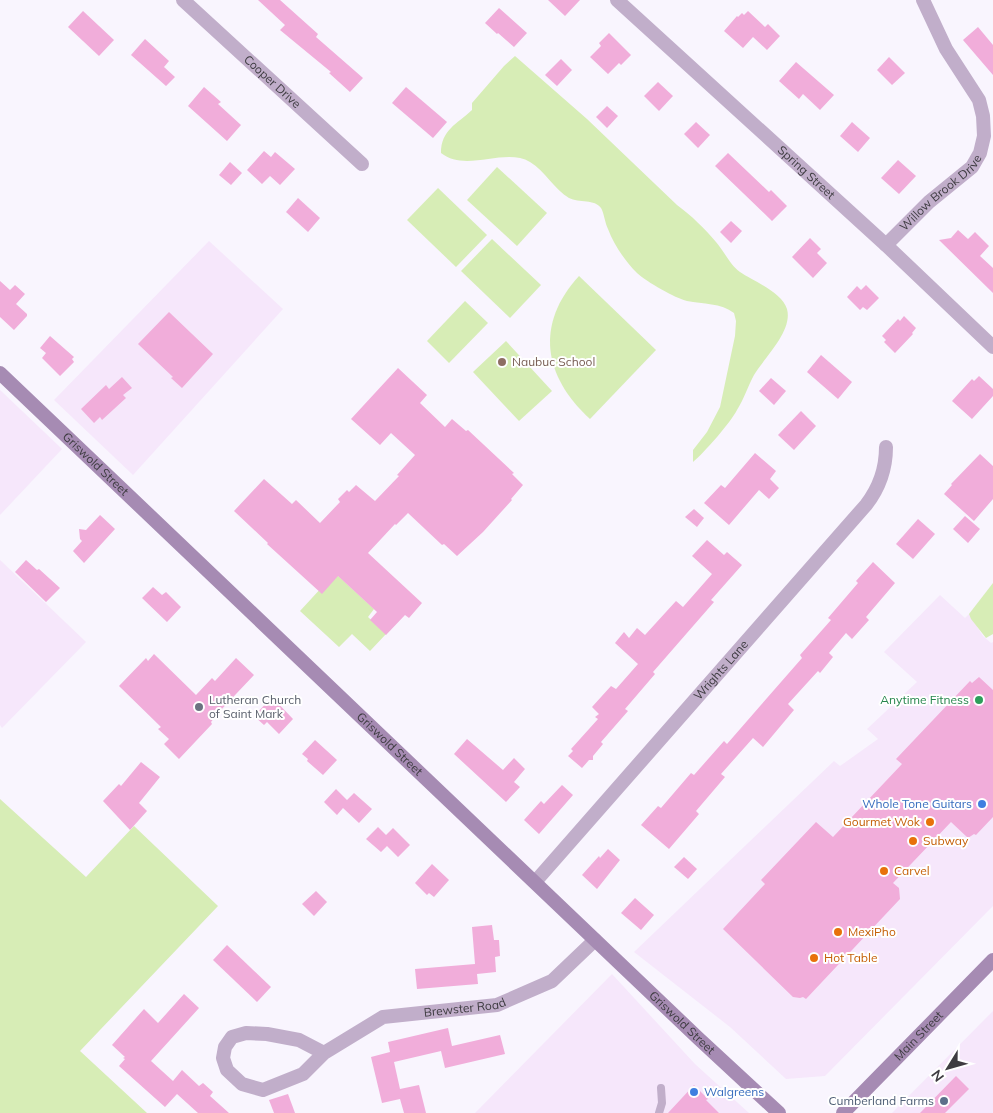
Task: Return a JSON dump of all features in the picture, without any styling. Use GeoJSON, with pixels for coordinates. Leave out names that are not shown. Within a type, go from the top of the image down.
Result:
{"type":"FeatureCollection","features":[{"type":"Feature","properties":{"kind":"main road","name":"Griswold Street"},"geometry":{"type":"LineString","coordinates":[[0,373],[779,1113]]}},
{"type":"Feature","properties":{"kind":"main road","name":"Main Street"},"geometry":{"type":"LineString","coordinates":[[843,1113],[993,960]]}},
{"type":"Feature","properties":{"kind":"street","name":"Cooper Drive"},"geometry":{"type":"LineString","coordinates":[[183,0],[362,164]]}},
{"type":"Feature","properties":{"kind":"street","name":"Spring Street"},"geometry":{"type":"LineString","coordinates":[[617,0],[886,245],[993,347]]}},
{"type":"Feature","properties":{"kind":"street","name":"Willow Brook Drive"},"geometry":{"type":"LineString","coordinates":[[886,245],[929,202],[968,172],[980,153],[984,136],[983,116],[979,100],[946,49],[923,0]]}},
{"type":"Feature","properties":{"kind":"street","name":"Wrights Lane"},"geometry":{"type":"LineString","coordinates":[[535,882],[873,496],[885,467],[886,448]]}},
{"type":"Feature","properties":{"kind":"street","name":"Brewster Road"},"geometry":{"type":"LineString","coordinates":[[324,1053],[299,1040],[267,1034],[246,1033],[232,1037],[225,1047],[223,1058],[227,1070],[242,1084],[263,1090],[303,1074],[324,1053],[383,1017],[497,1005],[552,981],[595,940]]}},
{"type":"Feature","properties":{"kind":"lane"},"geometry":{"type":"LineString","coordinates":[[659,1113],[662,1102],[662,1088]]}},
{"type":"Feature","properties":{"kind":"shaded area"},"geometry":{"type":"Polygon","coordinates":[[[209,241],[283,309],[133,475],[54,400],[209,241]]]}},
{"type":"Feature","properties":{"kind":"shaded area"},"geometry":{"type":"Polygon","coordinates":[[[0,390],[62,449],[0,515],[0,390]]]}},
{"type":"Feature","properties":{"kind":"shaded area"},"geometry":{"type":"Polygon","coordinates":[[[0,560],[86,642],[2,728],[0,725],[0,560]]]}},
{"type":"Feature","properties":{"kind":"shaded area"},"geometry":{"type":"Polygon","coordinates":[[[940,595],[965,618],[969,614],[983,636],[991,643],[993,642],[993,906],[825,1076],[786,1079],[730,1027],[634,952],[834,761],[840,766],[878,739],[867,729],[917,682],[884,652],[940,595]]]}},
{"type":"Feature","properties":{"kind":"shaded area"},"geometry":{"type":"Polygon","coordinates":[[[612,974],[695,1064],[749,1113],[475,1113],[612,974]]]}},
{"type":"Feature","properties":{"kind":"shaded area"},"geometry":{"type":"Polygon","coordinates":[[[993,1011],[993,1113],[892,1113],[993,1011]]]}},
{"type":"Feature","properties":{"kind":"green space"},"geometry":{"type":"Polygon","coordinates":[[[515,56],[587,119],[677,205],[698,222],[736,269],[773,292],[787,309],[788,317],[782,335],[754,375],[734,415],[704,452],[693,462],[693,450],[707,432],[720,407],[735,336],[736,321],[734,313],[718,306],[687,301],[661,289],[642,277],[628,263],[617,247],[610,235],[601,208],[595,203],[569,198],[564,195],[530,162],[520,158],[509,157],[462,161],[451,159],[441,153],[447,133],[472,110],[472,103],[515,56]]]}},
{"type":"Feature","properties":{"kind":"green space"},"geometry":{"type":"Polygon","coordinates":[[[497,167],[547,213],[517,246],[467,200],[497,167]]]}},
{"type":"Feature","properties":{"kind":"green space"},"geometry":{"type":"Polygon","coordinates":[[[438,188],[487,235],[456,267],[407,220],[438,188]]]}},
{"type":"Feature","properties":{"kind":"green space"},"geometry":{"type":"Polygon","coordinates":[[[492,239],[541,285],[510,318],[461,271],[492,239]]]}},
{"type":"Feature","properties":{"kind":"green space"},"geometry":{"type":"Polygon","coordinates":[[[579,276],[656,350],[590,419],[574,402],[562,385],[554,368],[550,349],[551,331],[556,313],[565,294],[579,276]]]}},
{"type":"Feature","properties":{"kind":"green space"},"geometry":{"type":"Polygon","coordinates":[[[465,301],[488,323],[449,363],[427,341],[465,301]]]}},
{"type":"Feature","properties":{"kind":"green space"},"geometry":{"type":"Polygon","coordinates":[[[506,341],[552,391],[519,421],[473,372],[506,341]]]}},
{"type":"Feature","properties":{"kind":"green space"},"geometry":{"type":"Polygon","coordinates":[[[335,573],[374,609],[368,617],[386,634],[370,651],[352,634],[339,647],[300,611],[335,573]]]}},
{"type":"Feature","properties":{"kind":"green space"},"geometry":{"type":"Polygon","coordinates":[[[993,583],[993,634],[986,638],[969,614],[993,583]]]}},
{"type":"Feature","properties":{"kind":"green space"},"geometry":{"type":"Polygon","coordinates":[[[0,799],[86,877],[134,826],[218,906],[80,1051],[147,1113],[0,1113],[0,799]]]}},
{"type":"Feature","properties":{"kind":"building"},"geometry":{"type":"Polygon","coordinates":[[[258,0],[280,0],[318,34],[316,37],[363,78],[350,92],[329,73],[331,72],[280,30],[285,25],[258,0]]]}},
{"type":"Feature","properties":{"kind":"building"},"geometry":{"type":"Polygon","coordinates":[[[548,0],[580,0],[565,16],[548,0]]]}},
{"type":"Feature","properties":{"kind":"building"},"geometry":{"type":"Polygon","coordinates":[[[499,8],[527,33],[514,47],[485,23],[499,8]]]}},
{"type":"Feature","properties":{"kind":"building"},"geometry":{"type":"Polygon","coordinates":[[[83,11],[114,40],[99,56],[68,27],[83,11]]]}},
{"type":"Feature","properties":{"kind":"building"},"geometry":{"type":"Polygon","coordinates":[[[748,11],[765,27],[768,24],[780,36],[767,50],[753,37],[743,48],[724,31],[737,16],[742,13],[744,15],[748,11]]]}},
{"type":"Feature","properties":{"kind":"building"},"geometry":{"type":"Polygon","coordinates":[[[978,27],[993,45],[993,75],[963,40],[978,27]]]}},
{"type":"Feature","properties":{"kind":"building"},"geometry":{"type":"Polygon","coordinates":[[[609,33],[631,55],[608,74],[590,57],[601,46],[599,43],[609,33]]]}},
{"type":"Feature","properties":{"kind":"building"},"geometry":{"type":"Polygon","coordinates":[[[145,39],[169,61],[164,67],[175,77],[166,86],[131,55],[145,39]]]}},
{"type":"Feature","properties":{"kind":"building"},"geometry":{"type":"Polygon","coordinates":[[[889,57],[905,73],[892,85],[877,70],[889,57]]]}},
{"type":"Feature","properties":{"kind":"building"},"geometry":{"type":"Polygon","coordinates":[[[561,59],[572,70],[557,86],[545,75],[561,59]]]}},
{"type":"Feature","properties":{"kind":"building"},"geometry":{"type":"Polygon","coordinates":[[[796,62],[834,95],[820,110],[803,94],[799,99],[779,81],[796,62]]]}},
{"type":"Feature","properties":{"kind":"building"},"geometry":{"type":"Polygon","coordinates":[[[658,82],[673,96],[659,111],[644,96],[658,82]]]}},
{"type":"Feature","properties":{"kind":"building"},"geometry":{"type":"Polygon","coordinates":[[[204,87],[221,102],[218,104],[241,125],[227,141],[188,106],[204,87]]]}},
{"type":"Feature","properties":{"kind":"building"},"geometry":{"type":"Polygon","coordinates":[[[406,87],[447,122],[433,138],[392,103],[406,87]]]}},
{"type":"Feature","properties":{"kind":"building"},"geometry":{"type":"Polygon","coordinates":[[[607,106],[618,116],[607,128],[596,117],[607,106]]]}},
{"type":"Feature","properties":{"kind":"building"},"geometry":{"type":"Polygon","coordinates":[[[696,122],[710,135],[698,148],[684,134],[696,122]]]}},
{"type":"Feature","properties":{"kind":"building"},"geometry":{"type":"Polygon","coordinates":[[[852,122],[870,138],[858,152],[840,136],[852,122]]]}},
{"type":"Feature","properties":{"kind":"building"},"geometry":{"type":"Polygon","coordinates":[[[264,151],[271,157],[275,152],[295,169],[280,185],[270,176],[262,184],[247,170],[264,151]]]}},
{"type":"Feature","properties":{"kind":"building"},"geometry":{"type":"Polygon","coordinates":[[[728,153],[769,192],[771,190],[787,206],[772,221],[715,166],[728,153]]]}},
{"type":"Feature","properties":{"kind":"building"},"geometry":{"type":"Polygon","coordinates":[[[898,160],[916,176],[899,194],[881,178],[898,160]]]}},
{"type":"Feature","properties":{"kind":"building"},"geometry":{"type":"Polygon","coordinates":[[[230,162],[242,173],[231,185],[219,175],[230,162]]]}},
{"type":"Feature","properties":{"kind":"building"},"geometry":{"type":"Polygon","coordinates":[[[298,198],[320,218],[308,232],[286,212],[298,198]]]}},
{"type":"Feature","properties":{"kind":"building"},"geometry":{"type":"Polygon","coordinates":[[[731,221],[742,231],[731,243],[720,232],[731,221]]]}},
{"type":"Feature","properties":{"kind":"building"},"geometry":{"type":"Polygon","coordinates":[[[958,230],[968,239],[975,232],[989,246],[980,256],[993,268],[993,293],[939,240],[951,238],[958,230]]]}},
{"type":"Feature","properties":{"kind":"building"},"geometry":{"type":"Polygon","coordinates":[[[810,238],[821,249],[817,253],[827,263],[813,278],[792,257],[810,238]]]}},
{"type":"Feature","properties":{"kind":"building"},"geometry":{"type":"Polygon","coordinates":[[[0,281],[10,290],[15,285],[25,294],[16,304],[27,316],[14,330],[0,317],[0,281]]]}},
{"type":"Feature","properties":{"kind":"building"},"geometry":{"type":"Polygon","coordinates":[[[866,285],[879,298],[867,310],[863,307],[860,310],[847,297],[857,286],[861,290],[866,285]]]}},
{"type":"Feature","properties":{"kind":"building"},"geometry":{"type":"Polygon","coordinates":[[[169,312],[213,354],[182,388],[138,344],[169,312]]]}},
{"type":"Feature","properties":{"kind":"building"},"geometry":{"type":"Polygon","coordinates":[[[904,316],[916,328],[913,334],[895,353],[884,342],[886,340],[882,336],[898,319],[900,321],[904,316]]]}},
{"type":"Feature","properties":{"kind":"building"},"geometry":{"type":"Polygon","coordinates":[[[50,336],[74,357],[72,359],[74,362],[60,376],[42,358],[46,353],[40,348],[50,336]]]}},
{"type":"Feature","properties":{"kind":"building"},"geometry":{"type":"Polygon","coordinates":[[[821,355],[852,382],[838,399],[807,372],[821,355]]]}},
{"type":"Feature","properties":{"kind":"building"},"geometry":{"type":"Polygon","coordinates":[[[398,368],[427,395],[420,403],[445,427],[452,419],[466,431],[468,430],[514,473],[512,474],[523,485],[483,532],[457,556],[444,544],[442,545],[408,513],[368,553],[422,603],[409,618],[405,615],[386,635],[370,620],[377,612],[338,576],[322,594],[234,511],[264,479],[292,504],[296,500],[320,523],[340,502],[338,499],[347,490],[349,492],[356,485],[375,501],[399,476],[397,475],[415,455],[391,433],[380,445],[351,419],[398,368]]]}},
{"type":"Feature","properties":{"kind":"building"},"geometry":{"type":"Polygon","coordinates":[[[979,376],[993,389],[993,396],[972,419],[952,401],[972,379],[974,381],[979,376]]]}},
{"type":"Feature","properties":{"kind":"building"},"geometry":{"type":"Polygon","coordinates":[[[122,377],[132,388],[123,395],[126,398],[102,420],[100,417],[94,423],[81,409],[106,385],[109,389],[122,377]]]}},
{"type":"Feature","properties":{"kind":"building"},"geometry":{"type":"Polygon","coordinates":[[[771,378],[786,391],[774,405],[759,391],[771,378]]]}},
{"type":"Feature","properties":{"kind":"building"},"geometry":{"type":"Polygon","coordinates":[[[801,411],[816,426],[794,450],[778,435],[801,411]]]}},
{"type":"Feature","properties":{"kind":"building"},"geometry":{"type":"Polygon","coordinates":[[[755,453],[776,471],[770,479],[779,488],[769,499],[759,490],[729,525],[704,503],[721,485],[725,488],[755,453]]]}},
{"type":"Feature","properties":{"kind":"building"},"geometry":{"type":"Polygon","coordinates":[[[980,454],[993,466],[993,499],[974,521],[944,494],[980,454]]]}},
{"type":"Feature","properties":{"kind":"building"},"geometry":{"type":"Polygon","coordinates":[[[694,509],[704,518],[697,527],[685,517],[694,509]]]}},
{"type":"Feature","properties":{"kind":"building"},"geometry":{"type":"Polygon","coordinates":[[[100,515],[115,529],[84,563],[73,551],[82,541],[79,529],[86,530],[100,515]]]}},
{"type":"Feature","properties":{"kind":"building"},"geometry":{"type":"Polygon","coordinates":[[[965,516],[980,529],[968,543],[953,529],[965,516]]]}},
{"type":"Feature","properties":{"kind":"building"},"geometry":{"type":"Polygon","coordinates":[[[918,519],[935,534],[913,559],[896,544],[918,519]]]}},
{"type":"Feature","properties":{"kind":"building"},"geometry":{"type":"Polygon","coordinates":[[[707,540],[724,555],[727,552],[742,565],[711,600],[714,602],[653,672],[655,674],[625,709],[628,711],[601,742],[603,744],[593,756],[593,760],[589,760],[582,768],[568,756],[573,751],[571,749],[598,719],[595,717],[599,714],[592,707],[611,686],[616,689],[638,664],[615,643],[624,632],[629,638],[637,628],[645,635],[676,601],[683,607],[712,574],[692,556],[707,540]]]}},
{"type":"Feature","properties":{"kind":"building"},"geometry":{"type":"Polygon","coordinates":[[[26,560],[60,588],[46,602],[15,572],[26,560]]]}},
{"type":"Feature","properties":{"kind":"building"},"geometry":{"type":"Polygon","coordinates":[[[873,562],[895,583],[866,617],[869,620],[852,639],[846,633],[829,653],[833,657],[820,673],[818,671],[788,704],[794,710],[763,747],[753,738],[721,774],[725,777],[696,811],[699,814],[669,849],[641,825],[658,806],[661,808],[691,773],[694,775],[724,741],[727,744],[802,658],[800,655],[831,620],[828,618],[873,562]]]}},
{"type":"Feature","properties":{"kind":"building"},"geometry":{"type":"Polygon","coordinates":[[[153,587],[162,595],[166,592],[181,607],[167,622],[142,598],[153,587]]]}},
{"type":"Feature","properties":{"kind":"building","name":"Lutheran Church of Saint Mark"},"geometry":{"type":"Polygon","coordinates":[[[154,654],[196,695],[212,678],[215,681],[236,658],[254,675],[179,759],[164,744],[169,739],[158,729],[161,727],[119,686],[146,658],[148,661],[154,654]]]}},
{"type":"Feature","properties":{"kind":"building"},"geometry":{"type":"Polygon","coordinates":[[[979,677],[993,690],[993,817],[976,835],[974,834],[968,838],[951,822],[893,883],[899,888],[900,899],[806,999],[803,997],[793,997],[723,929],[765,884],[761,880],[816,822],[833,837],[902,764],[896,759],[970,681],[972,683],[979,677]]]}},
{"type":"Feature","properties":{"kind":"building"},"geometry":{"type":"Polygon","coordinates":[[[272,697],[293,719],[279,734],[267,722],[264,725],[254,716],[272,697]]]}},
{"type":"Feature","properties":{"kind":"building"},"geometry":{"type":"Polygon","coordinates":[[[467,739],[503,770],[514,758],[525,769],[514,782],[520,787],[506,802],[454,754],[467,739]]]}},
{"type":"Feature","properties":{"kind":"building"},"geometry":{"type":"Polygon","coordinates":[[[315,740],[337,760],[323,775],[302,754],[315,740]]]}},
{"type":"Feature","properties":{"kind":"building"},"geometry":{"type":"Polygon","coordinates":[[[141,762],[160,777],[139,803],[147,811],[130,830],[103,801],[119,784],[121,786],[141,762]]]}},
{"type":"Feature","properties":{"kind":"building"},"geometry":{"type":"Polygon","coordinates":[[[562,785],[573,795],[539,834],[524,820],[541,801],[544,804],[562,785]]]}},
{"type":"Feature","properties":{"kind":"building"},"geometry":{"type":"Polygon","coordinates":[[[336,789],[347,800],[354,793],[372,809],[359,823],[343,808],[337,815],[324,802],[336,789]]]}},
{"type":"Feature","properties":{"kind":"building"},"geometry":{"type":"Polygon","coordinates":[[[378,827],[386,835],[393,828],[410,845],[398,857],[387,846],[381,852],[366,839],[378,827]]]}},
{"type":"Feature","properties":{"kind":"building"},"geometry":{"type":"Polygon","coordinates":[[[608,849],[620,860],[597,889],[582,875],[608,849]]]}},
{"type":"Feature","properties":{"kind":"building"},"geometry":{"type":"Polygon","coordinates":[[[684,857],[697,869],[688,879],[674,867],[684,857]]]}},
{"type":"Feature","properties":{"kind":"building"},"geometry":{"type":"Polygon","coordinates":[[[432,864],[449,880],[434,897],[429,893],[427,895],[415,883],[432,864]]]}},
{"type":"Feature","properties":{"kind":"building"},"geometry":{"type":"Polygon","coordinates":[[[316,891],[327,902],[314,916],[302,904],[316,891]]]}},
{"type":"Feature","properties":{"kind":"building"},"geometry":{"type":"Polygon","coordinates":[[[635,898],[654,915],[641,930],[621,913],[635,898]]]}},
{"type":"Feature","properties":{"kind":"building"},"geometry":{"type":"Polygon","coordinates":[[[492,925],[494,940],[499,940],[500,956],[495,957],[496,972],[477,974],[478,984],[417,989],[415,969],[475,964],[472,927],[492,925]]]}},
{"type":"Feature","properties":{"kind":"building"},"geometry":{"type":"Polygon","coordinates":[[[227,945],[271,987],[257,1002],[213,960],[227,945]]]}},
{"type":"Feature","properties":{"kind":"building"},"geometry":{"type":"Polygon","coordinates":[[[184,994],[199,1008],[151,1061],[173,1081],[182,1070],[199,1086],[203,1083],[213,1092],[210,1096],[229,1113],[198,1113],[177,1094],[165,1107],[119,1066],[125,1057],[112,1045],[144,1009],[158,1023],[184,994]]]}},
{"type":"Feature","properties":{"kind":"building"},"geometry":{"type":"Polygon","coordinates":[[[448,1028],[452,1046],[500,1035],[505,1054],[445,1068],[441,1051],[394,1062],[400,1089],[419,1085],[426,1113],[404,1113],[400,1099],[382,1103],[371,1057],[390,1052],[388,1042],[448,1028]]]}},
{"type":"Feature","properties":{"kind":"building","name":"Cumberland Farms"},"geometry":{"type":"Polygon","coordinates":[[[956,1076],[969,1089],[945,1113],[920,1113],[956,1076]]]}},
{"type":"Feature","properties":{"kind":"building","name":"Walgreens"},"geometry":{"type":"Polygon","coordinates":[[[694,1085],[719,1113],[668,1113],[694,1085]]]}},
{"type":"Feature","properties":{"kind":"building"},"geometry":{"type":"Polygon","coordinates":[[[288,1094],[295,1113],[274,1113],[269,1100],[288,1094]]]}},
{"type":"Feature","properties":{"kind":"place","name":"Naubuc School"},"geometry":{"type":"Point","coordinates":[502,362]}},
{"type":"Feature","properties":{"kind":"place","name":"Anytime Fitness"},"geometry":{"type":"Point","coordinates":[979,700]}},
{"type":"Feature","properties":{"kind":"place","name":"Lutheran Church of Saint Mark"},"geometry":{"type":"Point","coordinates":[199,707]}},
{"type":"Feature","properties":{"kind":"place","name":"Whole Tone Guitars"},"geometry":{"type":"Point","coordinates":[982,804]}},
{"type":"Feature","properties":{"kind":"place","name":"Gourmet Wok"},"geometry":{"type":"Point","coordinates":[930,822]}},
{"type":"Feature","properties":{"kind":"place","name":"Subway"},"geometry":{"type":"Point","coordinates":[913,841]}},
{"type":"Feature","properties":{"kind":"place","name":"Carvel"},"geometry":{"type":"Point","coordinates":[884,871]}},
{"type":"Feature","properties":{"kind":"place","name":"MexiPho"},"geometry":{"type":"Point","coordinates":[838,932]}},
{"type":"Feature","properties":{"kind":"place","name":"Hot Table"},"geometry":{"type":"Point","coordinates":[814,958]}},
{"type":"Feature","properties":{"kind":"place","name":"Walgreens"},"geometry":{"type":"Point","coordinates":[694,1092]}},
{"type":"Feature","properties":{"kind":"place","name":"Cumberland Farms"},"geometry":{"type":"Point","coordinates":[944,1101]}}]}
